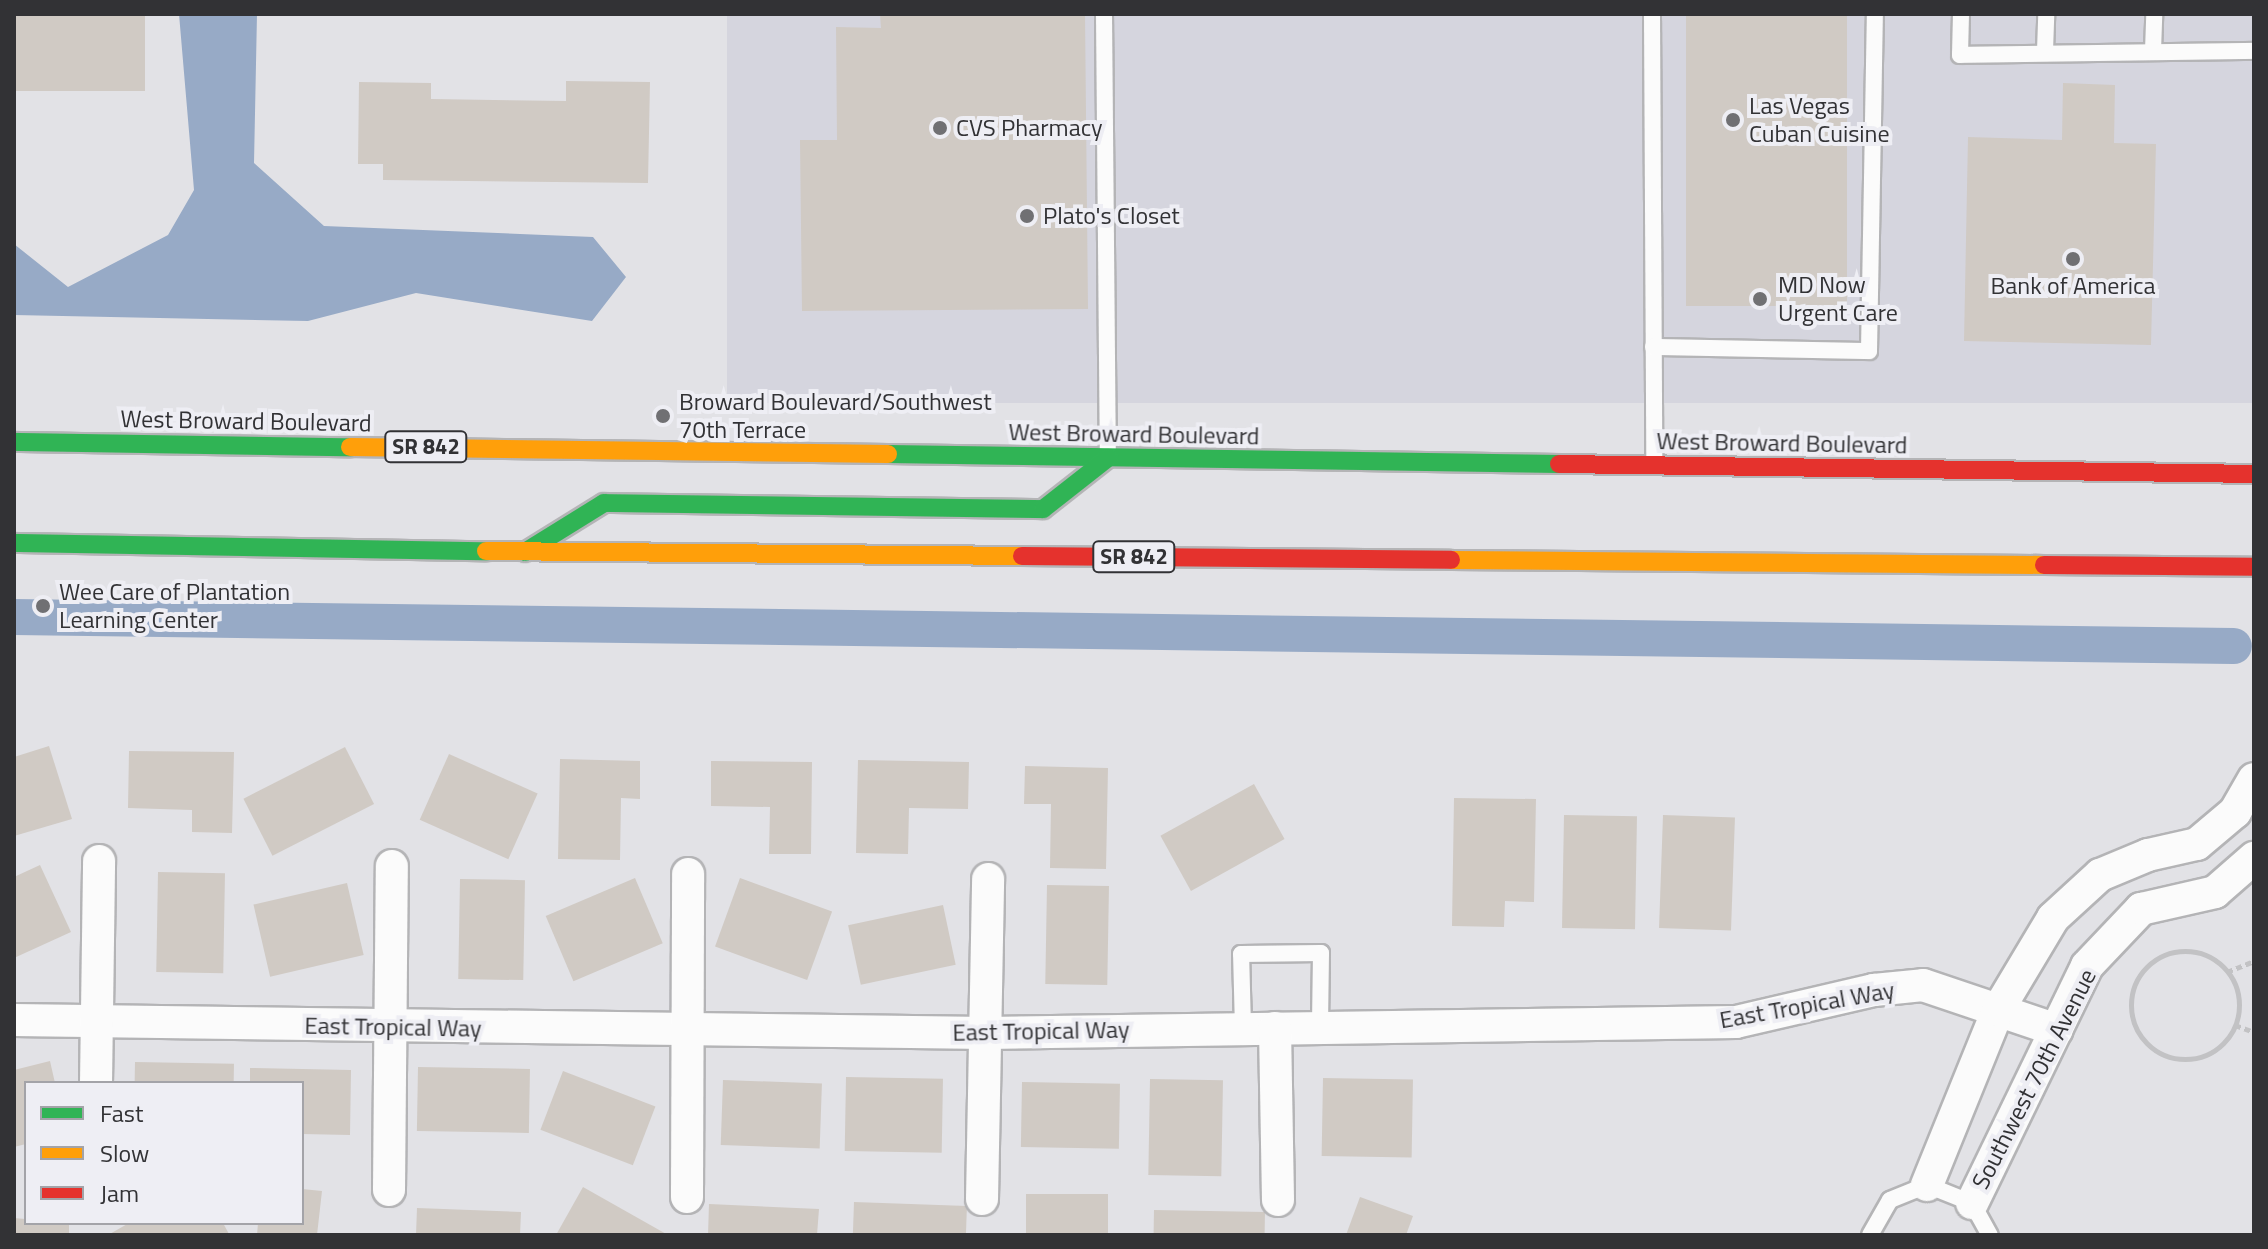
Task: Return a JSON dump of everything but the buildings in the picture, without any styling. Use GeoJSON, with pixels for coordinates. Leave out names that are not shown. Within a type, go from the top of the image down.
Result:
{"type":"FeatureCollection","features":[{"type":"Feature","properties":{"kind":"main road","name":"West Broward Boulevard"},"geometry":{"type":"LineString","coordinates":[[14,442],[2254,474]]}},
{"type":"Feature","properties":{"kind":"main road"},"geometry":{"type":"LineString","coordinates":[[525,552],[604,503],[1043,509],[1108,458]]}},
{"type":"Feature","properties":{"kind":"main road","name":"SR 842"},"geometry":{"type":"LineString","coordinates":[[14,543],[525,552],[2254,567]]}},
{"type":"Feature","properties":{"kind":"street","name":"Southwest 70th Avenue"},"geometry":{"type":"LineString","coordinates":[[1927,1185],[1998,1010],[2053,918],[2100,875],[2148,855],[2197,844],[2235,812],[2254,779]]}},
{"type":"Feature","properties":{"kind":"street","name":"Southwest 70th Avenue"},"geometry":{"type":"LineString","coordinates":[[1972,1203],[2087,966],[2141,909],[2215,892],[2254,858]]}},
{"type":"Feature","properties":{"kind":"street"},"geometry":{"type":"LineString","coordinates":[[96,1081],[99,861]]}},
{"type":"Feature","properties":{"kind":"street"},"geometry":{"type":"LineString","coordinates":[[389,1190],[392,866]]}},
{"type":"Feature","properties":{"kind":"street"},"geometry":{"type":"LineString","coordinates":[[687,1197],[691,1031],[688,874]]}},
{"type":"Feature","properties":{"kind":"street"},"geometry":{"type":"LineString","coordinates":[[982,1199],[988,879]]}},
{"type":"Feature","properties":{"kind":"street","name":"East Tropical Way"},"geometry":{"type":"LineString","coordinates":[[14,1020],[987,1033],[1736,1022],[1874,990],[1923,985],[2057,1030]]}},
{"type":"Feature","properties":{"kind":"street"},"geometry":{"type":"LineString","coordinates":[[1275,1028],[1278,1200]]}},
{"type":"Feature","properties":{"kind":"lane"},"geometry":{"type":"LineString","coordinates":[[1104,14],[1108,458]]}},
{"type":"Feature","properties":{"kind":"lane"},"geometry":{"type":"LineString","coordinates":[[1652,14],[1654,465]]}},
{"type":"Feature","properties":{"kind":"lane"},"geometry":{"type":"LineString","coordinates":[[1653,347],[1869,351],[1875,14]]}},
{"type":"Feature","properties":{"kind":"lane"},"geometry":{"type":"LineString","coordinates":[[1961,14],[1960,55],[2045,51],[2254,51]]}},
{"type":"Feature","properties":{"kind":"lane"},"geometry":{"type":"LineString","coordinates":[[2045,51],[2046,14]]}},
{"type":"Feature","properties":{"kind":"lane"},"geometry":{"type":"LineString","coordinates":[[2153,51],[2154,14]]}},
{"type":"Feature","properties":{"kind":"lane"},"geometry":{"type":"LineString","coordinates":[[1243,1028],[1241,954],[1321,953],[1320,1027]]}},
{"type":"Feature","properties":{"kind":"lane"},"geometry":{"type":"LineString","coordinates":[[1870,1235],[1890,1200],[1927,1185],[1972,1203],[1990,1235]]}},
{"type":"Feature","properties":{"kind":"path"},"geometry":{"type":"LineString","coordinates":[[2167,954],[2200,954],[2227,972],[2236,988],[2235,1025],[2210,1053],[2174,1058],[2143,1039],[2132,1014],[2133,988],[2141,974],[2167,954]]}},
{"type":"Feature","properties":{"kind":"path"},"geometry":{"type":"LineString","coordinates":[[2227,972],[2254,961]]}},
{"type":"Feature","properties":{"kind":"path"},"geometry":{"type":"LineString","coordinates":[[2235,1025],[2254,1032]]}},
{"type":"Feature","properties":{"kind":"shaded area"},"geometry":{"type":"Polygon","coordinates":[[[727,14],[2254,14],[2254,403],[727,403],[727,14]]]}},
{"type":"Feature","properties":{"kind":"water"},"geometry":{"type":"Polygon","coordinates":[[[179,14],[257,14],[254,163],[324,226],[593,237],[626,277],[592,321],[416,293],[308,321],[14,315],[14,244],[68,287],[168,235],[194,190],[179,14]]]}},
{"type":"Feature","properties":{"kind":"waterway"},"geometry":{"type":"LineString","coordinates":[[14,617],[2234,646]]}},
{"type":"Feature","properties":{"kind":"traffic: fast"},"geometry":{"type":"LineString","coordinates":[[14,442],[350,447]]}},
{"type":"Feature","properties":{"kind":"traffic: fast"},"geometry":{"type":"LineString","coordinates":[[888,454],[1559,464]]}},
{"type":"Feature","properties":{"kind":"traffic: fast"},"geometry":{"type":"LineString","coordinates":[[525,552],[604,503],[1043,509],[1108,458]]}},
{"type":"Feature","properties":{"kind":"traffic: fast"},"geometry":{"type":"LineString","coordinates":[[14,543],[486,551]]}},
{"type":"Feature","properties":{"kind":"traffic: slow"},"geometry":{"type":"LineString","coordinates":[[350,447],[888,454]]}},
{"type":"Feature","properties":{"kind":"traffic: slow"},"geometry":{"type":"LineString","coordinates":[[486,551],[1022,556]]}},
{"type":"Feature","properties":{"kind":"traffic: slow"},"geometry":{"type":"LineString","coordinates":[[1451,560],[2044,565]]}},
{"type":"Feature","properties":{"kind":"traffic: jam"},"geometry":{"type":"LineString","coordinates":[[1559,464],[2254,474]]}},
{"type":"Feature","properties":{"kind":"traffic: jam"},"geometry":{"type":"LineString","coordinates":[[1022,556],[1451,560]]}},
{"type":"Feature","properties":{"kind":"traffic: jam"},"geometry":{"type":"LineString","coordinates":[[2044,565],[2254,567]]}},
{"type":"Feature","properties":{"kind":"place","name":"Las Vegas Cuban Cuisine"},"geometry":{"type":"Point","coordinates":[1733,120]}},
{"type":"Feature","properties":{"kind":"place","name":"CVS Pharmacy"},"geometry":{"type":"Point","coordinates":[940,128]}},
{"type":"Feature","properties":{"kind":"place","name":"Plato's Closet"},"geometry":{"type":"Point","coordinates":[1027,216]}},
{"type":"Feature","properties":{"kind":"place","name":"Bank of America"},"geometry":{"type":"Point","coordinates":[2073,259]}},
{"type":"Feature","properties":{"kind":"place","name":"MD Now Urgent Care"},"geometry":{"type":"Point","coordinates":[1760,299]}},
{"type":"Feature","properties":{"kind":"place","name":"Broward Boulevard/Southwest 70th Terrace"},"geometry":{"type":"Point","coordinates":[663,416]}},
{"type":"Feature","properties":{"kind":"place","name":"Wee Care of Plantation Learning Center"},"geometry":{"type":"Point","coordinates":[43,606]}}]}
